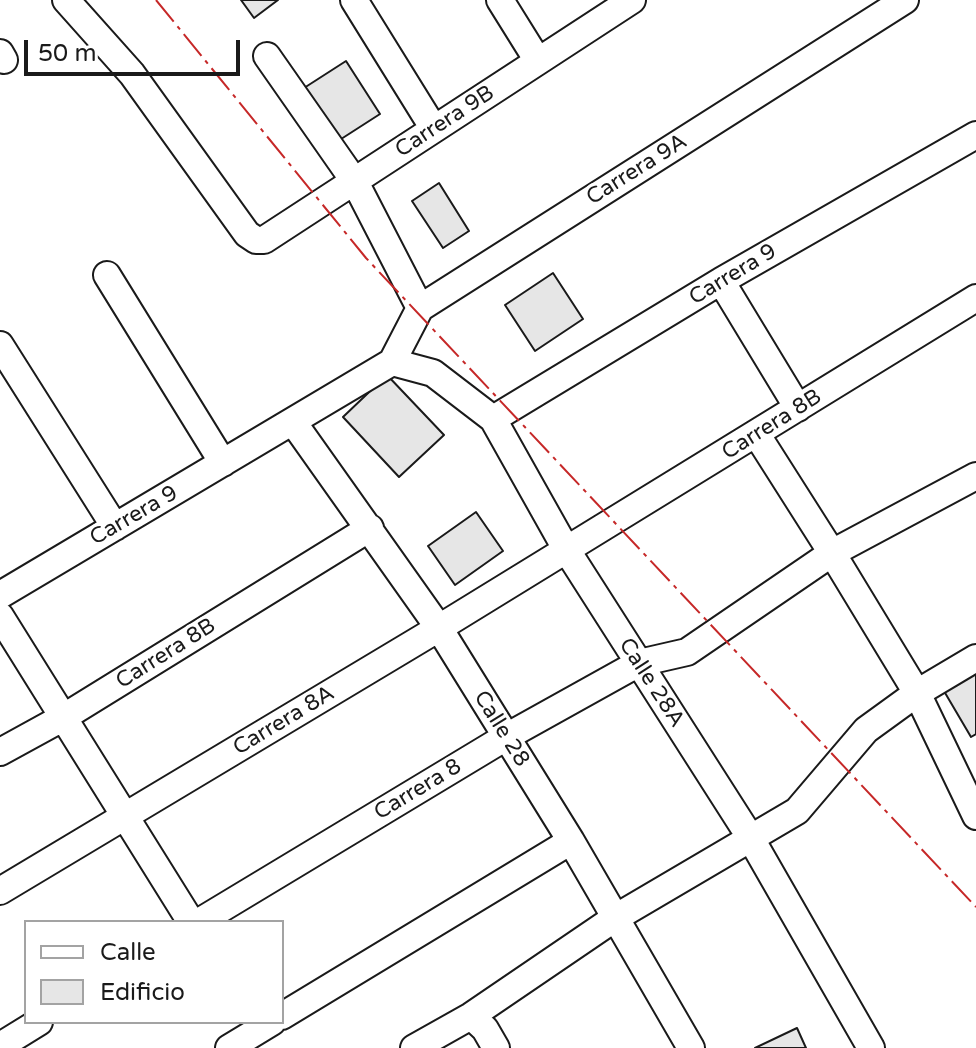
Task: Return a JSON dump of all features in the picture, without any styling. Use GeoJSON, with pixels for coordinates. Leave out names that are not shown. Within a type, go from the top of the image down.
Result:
{"type":"FeatureCollection","features":[{"type":"Feature","properties":{"kind":"street","name":"Carrera 9B"},"geometry":{"type":"LineString","coordinates":[[66,0],[132,74],[247,234],[256,240],[264,240],[355,182],[632,0]]}},
{"type":"Feature","properties":{"kind":"street"},"geometry":{"type":"LineString","coordinates":[[354,0],[434,129]]}},
{"type":"Feature","properties":{"kind":"street"},"geometry":{"type":"LineString","coordinates":[[500,0],[538,61]]}},
{"type":"Feature","properties":{"kind":"street","name":"Carrera 9A"},"geometry":{"type":"LineString","coordinates":[[420,308],[905,0]]}},
{"type":"Feature","properties":{"kind":"street"},"geometry":{"type":"LineString","coordinates":[[267,56],[355,182],[420,308],[392,362]]}},
{"type":"Feature","properties":{"kind":"street","name":"Carrera 9"},"geometry":{"type":"LineString","coordinates":[[493,419],[721,281],[976,135]]}},
{"type":"Feature","properties":{"kind":"street"},"geometry":{"type":"LineString","coordinates":[[107,275],[223,463]]}},
{"type":"Feature","properties":{"kind":"street"},"geometry":{"type":"LineString","coordinates":[[721,281],[798,408]]}},
{"type":"Feature","properties":{"kind":"street","name":"Carrera 8B"},"geometry":{"type":"LineString","coordinates":[[566,549],[757,435],[976,298]]}},
{"type":"Feature","properties":{"kind":"street"},"geometry":{"type":"LineString","coordinates":[[0,345],[115,527]]}},
{"type":"Feature","properties":{"kind":"street","name":"Carrera 9"},"geometry":{"type":"LineString","coordinates":[[0,595],[392,362]]}},
{"type":"Feature","properties":{"kind":"street","name":"Calle 28A"},"geometry":{"type":"LineString","coordinates":[[392,362],[433,373],[493,419],[566,549],[750,837],[871,1048]]}},
{"type":"Feature","properties":{"kind":"street","name":"Calle 28"},"geometry":{"type":"LineString","coordinates":[[293,422],[439,628],[571,841],[691,1048]]}},
{"type":"Feature","properties":{"kind":"street"},"geometry":{"type":"LineString","coordinates":[[757,435],[917,693],[976,816]]}},
{"type":"Feature","properties":{"kind":"street"},"geometry":{"type":"LineString","coordinates":[[639,663],[687,652],[832,553],[976,476]]}},
{"type":"Feature","properties":{"kind":"street","name":"Carrera 8B"},"geometry":{"type":"LineString","coordinates":[[0,752],[64,717],[370,528]]}},
{"type":"Feature","properties":{"kind":"street","name":"Carrera 8A"},"geometry":{"type":"LineString","coordinates":[[0,891],[566,549]]}},
{"type":"Feature","properties":{"kind":"street"},"geometry":{"type":"LineString","coordinates":[[0,616],[190,920]]}},
{"type":"Feature","properties":{"kind":"street"},"geometry":{"type":"LineString","coordinates":[[414,1048],[471,1016],[615,918],[797,811],[866,730],[917,693],[976,658]]}},
{"type":"Feature","properties":{"kind":"street","name":"Carrera 8"},"geometry":{"type":"LineString","coordinates":[[202,920],[506,737],[639,663]]}},
{"type":"Feature","properties":{"kind":"street"},"geometry":{"type":"LineString","coordinates":[[284,1012],[571,841]]}},
{"type":"Feature","properties":{"kind":"street"},"geometry":{"type":"LineString","coordinates":[[471,1016],[485,1029],[496,1048]]}},
{"type":"Feature","properties":{"kind":"street"},"geometry":{"type":"LineString","coordinates":[[0,1046],[36,1024]]}},
{"type":"Feature","properties":{"kind":"street"},"geometry":{"type":"LineString","coordinates":[[229,1048],[264,1024]]}},
{"type":"Feature","properties":{"kind":"building"},"geometry":{"type":"Polygon","coordinates":[[[241,0],[278,0],[254,18],[241,0]]]}},
{"type":"Feature","properties":{"kind":"building"},"geometry":{"type":"Polygon","coordinates":[[[346,61],[380,114],[338,141],[304,88],[346,61]]]}},
{"type":"Feature","properties":{"kind":"building"},"geometry":{"type":"Polygon","coordinates":[[[439,183],[469,231],[443,248],[412,201],[439,183]]]}},
{"type":"Feature","properties":{"kind":"building"},"geometry":{"type":"Polygon","coordinates":[[[553,273],[583,319],[535,351],[505,305],[553,273]]]}},
{"type":"Feature","properties":{"kind":"building"},"geometry":{"type":"Polygon","coordinates":[[[387,375],[444,435],[399,477],[343,417],[387,375]]]}},
{"type":"Feature","properties":{"kind":"building"},"geometry":{"type":"Polygon","coordinates":[[[476,512],[503,551],[455,585],[428,546],[476,512]]]}},
{"type":"Feature","properties":{"kind":"building"},"geometry":{"type":"Polygon","coordinates":[[[976,665],[976,734],[971,737],[941,686],[976,665]]]}},
{"type":"Feature","properties":{"kind":"building"},"geometry":{"type":"Polygon","coordinates":[[[797,1028],[806,1048],[755,1048],[797,1028]]]}},
{"type":"Feature","properties":{"kind":"power"},"geometry":{"type":"LineString","coordinates":[[156,0],[366,258],[976,907]]}}]}
